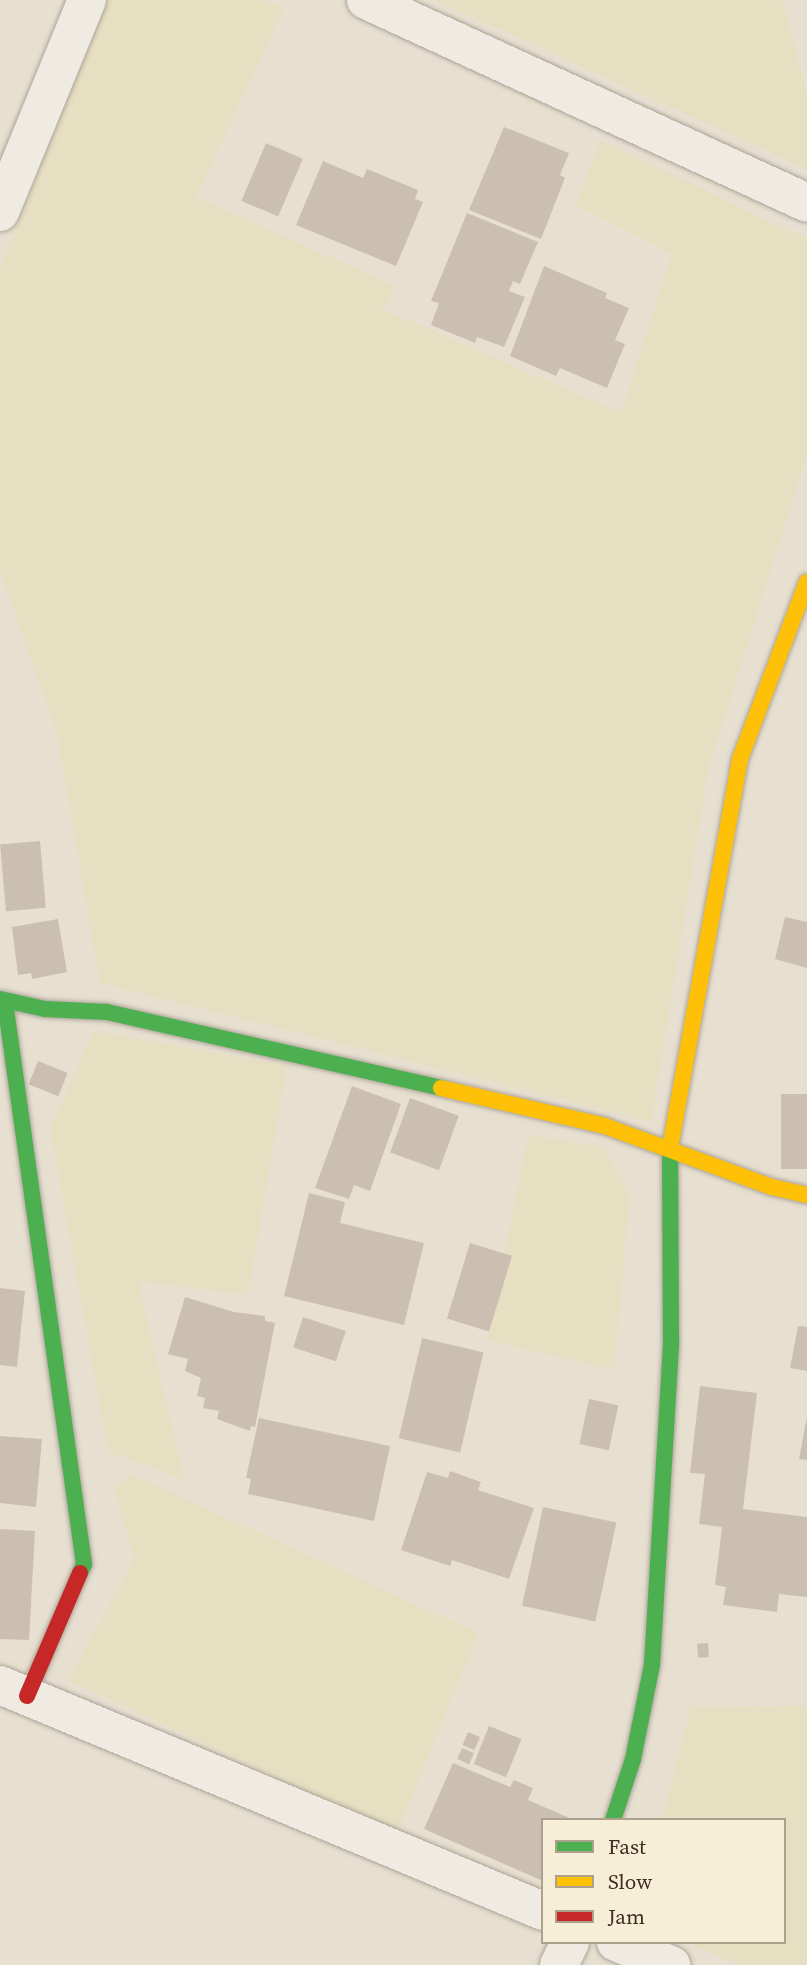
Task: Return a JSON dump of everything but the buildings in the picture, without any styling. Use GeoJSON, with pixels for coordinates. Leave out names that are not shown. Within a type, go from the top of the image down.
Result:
{"type":"FeatureCollection","features":[{"type":"Feature","properties":{"kind":"street"},"geometry":{"type":"LineString","coordinates":[[0,212],[87,0]]}},
{"type":"Feature","properties":{"kind":"street"},"geometry":{"type":"LineString","coordinates":[[366,0],[807,203]]}},
{"type":"Feature","properties":{"kind":"street"},"geometry":{"type":"LineString","coordinates":[[614,1818],[634,1759],[652,1665],[671,1341],[670,1150],[740,759],[807,582]]}},
{"type":"Feature","properties":{"kind":"street"},"geometry":{"type":"LineString","coordinates":[[541,1910],[14,1690],[84,1564],[2,1000],[107,1012],[605,1126],[807,1195]]}},
{"type":"Feature","properties":{"kind":"street"},"geometry":{"type":"LineString","coordinates":[[559,1965],[569,1944]]}},
{"type":"Feature","properties":{"kind":"street"},"geometry":{"type":"LineString","coordinates":[[621,1944],[671,1965]]}},
{"type":"Feature","properties":{"kind":"shaded area"},"geometry":{"type":"Polygon","coordinates":[[[106,0],[262,0],[284,8],[196,197],[395,286],[383,309],[621,413],[672,253],[576,205],[600,140],[807,239],[807,455],[709,767],[651,1122],[100,983],[57,734],[0,571],[0,269],[106,0]]]}},
{"type":"Feature","properties":{"kind":"shaded area"},"geometry":{"type":"Polygon","coordinates":[[[435,0],[783,0],[807,95],[807,169],[435,0]]]}},
{"type":"Feature","properties":{"kind":"shaded area"},"geometry":{"type":"Polygon","coordinates":[[[94,1031],[287,1065],[248,1295],[138,1281],[184,1479],[108,1452],[50,1127],[94,1031]]]}},
{"type":"Feature","properties":{"kind":"shaded area"},"geometry":{"type":"Polygon","coordinates":[[[528,1135],[604,1147],[630,1195],[614,1370],[487,1340],[528,1135]]]}},
{"type":"Feature","properties":{"kind":"shaded area"},"geometry":{"type":"Polygon","coordinates":[[[131,1474],[478,1633],[397,1834],[69,1680],[134,1558],[114,1489],[131,1474]]]}},
{"type":"Feature","properties":{"kind":"shaded area"},"geometry":{"type":"Polygon","coordinates":[[[807,1706],[807,1965],[739,1965],[692,1944],[786,1944],[786,1818],[663,1818],[691,1707],[807,1706]]]}},
{"type":"Feature","properties":{"kind":"traffic: fast"},"geometry":{"type":"LineString","coordinates":[[0,999],[45,1009],[107,1012],[441,1088]]}},
{"type":"Feature","properties":{"kind":"traffic: fast"},"geometry":{"type":"LineString","coordinates":[[5,1002],[84,1564],[80,1573]]}},
{"type":"Feature","properties":{"kind":"traffic: fast"},"geometry":{"type":"LineString","coordinates":[[614,1818],[633,1759],[652,1665],[671,1341],[670,1148]]}},
{"type":"Feature","properties":{"kind":"traffic: slow"},"geometry":{"type":"LineString","coordinates":[[670,1148],[740,759],[807,582]]}},
{"type":"Feature","properties":{"kind":"traffic: slow"},"geometry":{"type":"LineString","coordinates":[[441,1088],[605,1126],[772,1187],[807,1195]]}},
{"type":"Feature","properties":{"kind":"traffic: jam"},"geometry":{"type":"LineString","coordinates":[[27,1696],[80,1573]]}}]}
